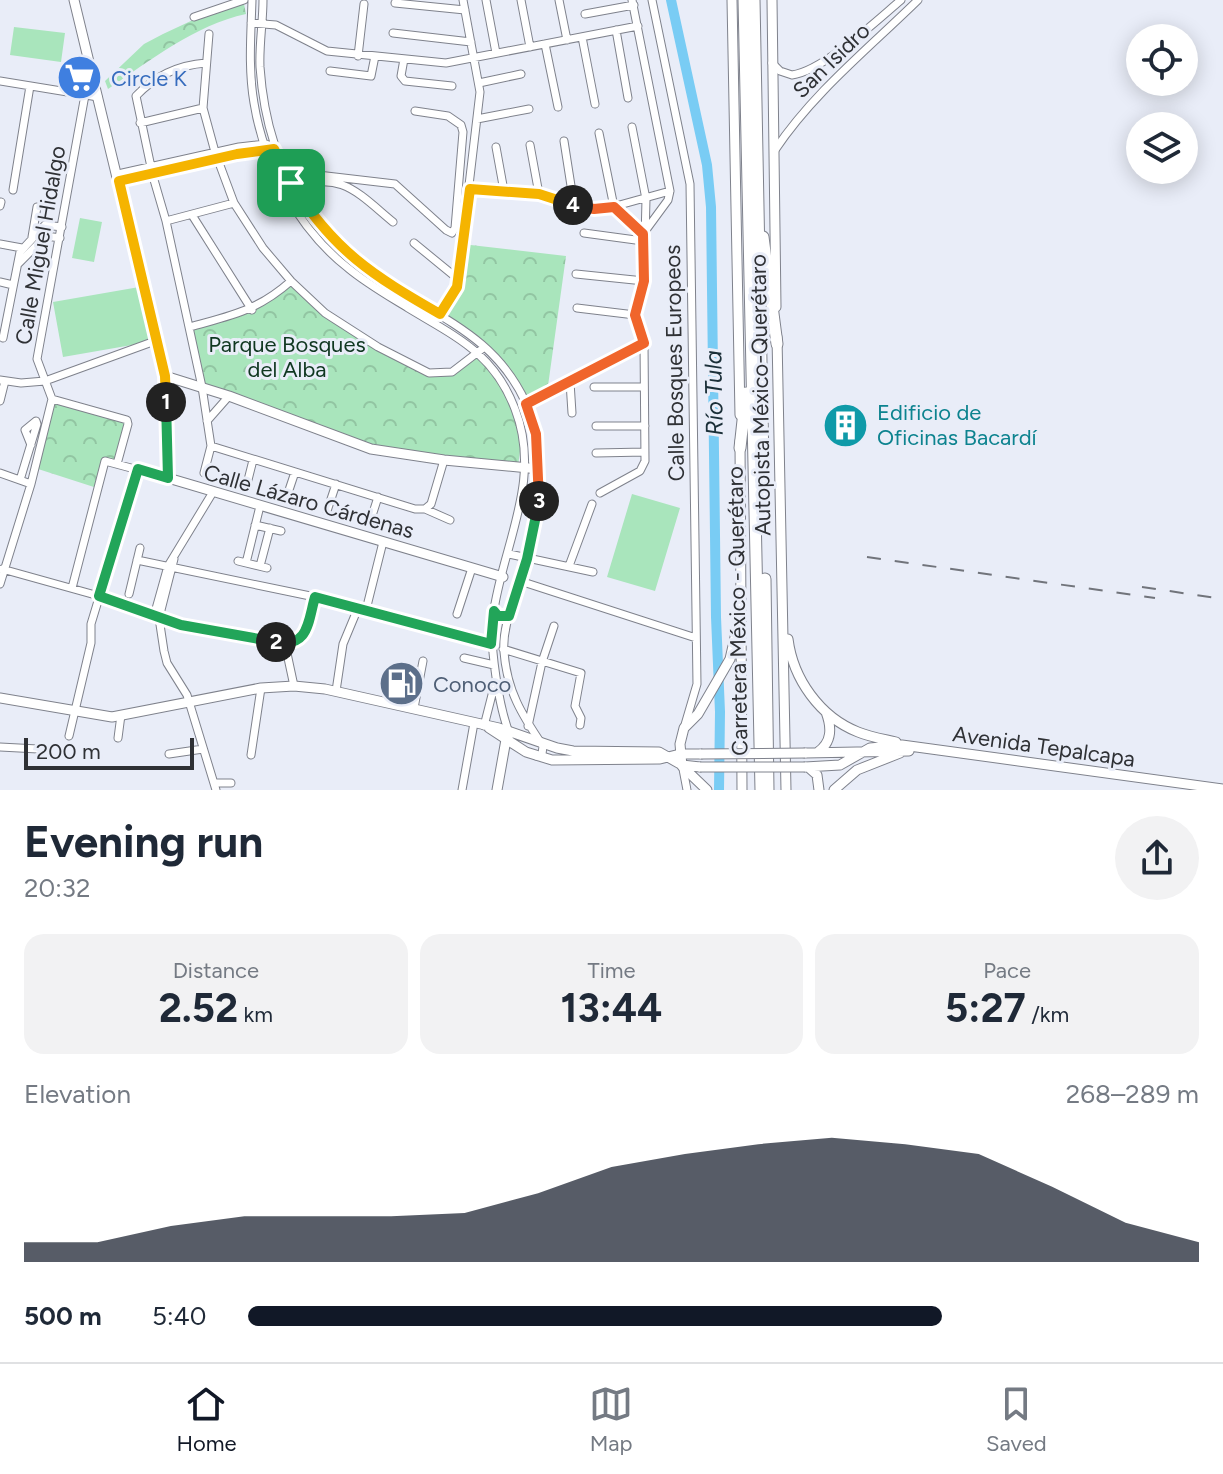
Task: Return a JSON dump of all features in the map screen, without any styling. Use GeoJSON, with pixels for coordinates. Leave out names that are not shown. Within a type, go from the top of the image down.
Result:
{"type":"FeatureCollection","features":[{"type":"Feature","properties":{"kind":"highway","name":"Carretera México - Querétaro"},"geometry":{"type":"LineString","coordinates":[[752,2],[768,790]]}},
{"type":"Feature","properties":{"kind":"highway","name":"Carretera México - Querétaro"},"geometry":{"type":"LineString","coordinates":[[752,2],[751,352],[761,790]]}},
{"type":"Feature","properties":{"kind":"highway"},"geometry":{"type":"LineString","coordinates":[[757,211],[765,248],[777,344]]}},
{"type":"Feature","properties":{"kind":"highway"},"geometry":{"type":"LineString","coordinates":[[740,448],[751,352]]}},
{"type":"Feature","properties":{"kind":"main road"},"geometry":{"type":"LineString","coordinates":[[74,0],[165,376],[168,478]]}},
{"type":"Feature","properties":{"kind":"main road","name":"Autopista México-Querétaro"},"geometry":{"type":"LineString","coordinates":[[732,0],[742,598],[742,790]]}},
{"type":"Feature","properties":{"kind":"main road","name":"Autopista México-Querétaro"},"geometry":{"type":"LineString","coordinates":[[772,0],[786,790]]}},
{"type":"Feature","properties":{"kind":"main road"},"geometry":{"type":"LineString","coordinates":[[165,376],[229,396],[371,449],[539,469]]}},
{"type":"Feature","properties":{"kind":"main road","name":"Calle Lázaro Cárdenas"},"geometry":{"type":"LineString","coordinates":[[168,478],[503,577]]}},
{"type":"Feature","properties":{"kind":"main road"},"geometry":{"type":"LineString","coordinates":[[782,592],[794,665],[802,682],[838,721],[855,731],[907,749]]}},
{"type":"Feature","properties":{"kind":"main road"},"geometry":{"type":"LineString","coordinates":[[507,735],[520,748],[536,756],[567,760],[660,759],[700,710],[728,663],[742,598]]}},
{"type":"Feature","properties":{"kind":"main road"},"geometry":{"type":"LineString","coordinates":[[0,698],[112,717],[261,688],[294,686],[336,691],[482,725],[507,735],[573,751],[664,754],[682,765],[705,788]]}},
{"type":"Feature","properties":{"kind":"main road"},"geometry":{"type":"LineString","coordinates":[[809,753],[824,747],[830,735],[829,721],[822,706]]}},
{"type":"Feature","properties":{"kind":"main road"},"geometry":{"type":"LineString","coordinates":[[682,733],[682,765]]}},
{"type":"Feature","properties":{"kind":"main road"},"geometry":{"type":"LineString","coordinates":[[497,790],[507,735]]}},
{"type":"Feature","properties":{"kind":"main road"},"geometry":{"type":"LineString","coordinates":[[834,790],[857,770],[907,749]]}},
{"type":"Feature","properties":{"kind":"main road","name":"Avenida Tepalcapa"},"geometry":{"type":"LineString","coordinates":[[907,749],[1185,790]]}},
{"type":"Feature","properties":{"kind":"main road","name":"Avenida Tepalcapa"},"geometry":{"type":"LineString","coordinates":[[664,754],[861,753],[907,749],[1223,789]]}},
{"type":"Feature","properties":{"kind":"main road","name":"Avenida Tepalcapa"},"geometry":{"type":"LineString","coordinates":[[682,765],[806,767],[844,764],[861,753]]}},
{"type":"Feature","properties":{"kind":"main road"},"geometry":{"type":"LineString","coordinates":[[806,767],[819,777],[819,790]]}},
{"type":"Feature","properties":{"kind":"street"},"geometry":{"type":"LineString","coordinates":[[194,17],[244,0]]}},
{"type":"Feature","properties":{"kind":"street"},"geometry":{"type":"LineString","coordinates":[[252,0],[250,63],[254,103],[286,192],[310,229],[346,267],[479,352],[493,367],[515,409],[525,469],[521,506],[494,611],[491,644],[507,735]]}},
{"type":"Feature","properties":{"kind":"street"},"geometry":{"type":"LineString","coordinates":[[263,0],[260,63],[269,146],[292,185],[323,228],[347,254],[383,281],[486,345],[504,366],[526,404],[536,434],[539,504],[503,649],[515,700],[528,726],[541,742],[543,752],[536,756]]}},
{"type":"Feature","properties":{"kind":"street"},"geometry":{"type":"LineString","coordinates":[[434,323],[455,294],[477,119],[479,83],[463,0]]}},
{"type":"Feature","properties":{"kind":"street"},"geometry":{"type":"LineString","coordinates":[[486,0],[496,53]]}},
{"type":"Feature","properties":{"kind":"street"},"geometry":{"type":"LineString","coordinates":[[521,0],[530,47]]}},
{"type":"Feature","properties":{"kind":"street"},"geometry":{"type":"LineString","coordinates":[[559,0],[567,40]]}},
{"type":"Feature","properties":{"kind":"street","name":"Calle Bosques Europeos"},"geometry":{"type":"LineString","coordinates":[[652,0],[690,184],[697,688],[682,733]]}},
{"type":"Feature","properties":{"kind":"street","name":"San Isidro"},"geometry":{"type":"LineString","coordinates":[[772,63],[780,71],[792,75],[819,65],[901,0]]}},
{"type":"Feature","properties":{"kind":"street","name":"San Isidro"},"geometry":{"type":"LineString","coordinates":[[775,150],[813,102],[918,0]]}},
{"type":"Feature","properties":{"kind":"street"},"geometry":{"type":"LineString","coordinates":[[585,14],[633,2],[670,191],[668,200],[643,238]]}},
{"type":"Feature","properties":{"kind":"street"},"geometry":{"type":"LineString","coordinates":[[395,3],[465,10]]}},
{"type":"Feature","properties":{"kind":"street"},"geometry":{"type":"LineString","coordinates":[[358,56],[364,4]]}},
{"type":"Feature","properties":{"kind":"street"},"geometry":{"type":"LineString","coordinates":[[251,23],[263,23],[292,32],[327,51],[446,63],[638,26]]}},
{"type":"Feature","properties":{"kind":"street"},"geometry":{"type":"LineString","coordinates":[[616,30],[628,98]]}},
{"type":"Feature","properties":{"kind":"street"},"geometry":{"type":"LineString","coordinates":[[393,33],[471,42]]}},
{"type":"Feature","properties":{"kind":"street"},"geometry":{"type":"LineString","coordinates":[[209,34],[203,108],[216,155],[234,203],[263,248],[291,281],[325,313],[429,373],[452,372],[486,345]]}},
{"type":"Feature","properties":{"kind":"street"},"geometry":{"type":"LineString","coordinates":[[582,37],[595,104]]}},
{"type":"Feature","properties":{"kind":"street"},"geometry":{"type":"LineString","coordinates":[[545,44],[558,107]]}},
{"type":"Feature","properties":{"kind":"street"},"geometry":{"type":"LineString","coordinates":[[330,71],[371,76],[375,56]]}},
{"type":"Feature","properties":{"kind":"street"},"geometry":{"type":"LineString","coordinates":[[404,59],[401,76],[405,81],[452,86]]}},
{"type":"Feature","properties":{"kind":"street"},"geometry":{"type":"LineString","coordinates":[[204,473],[211,446],[202,387],[166,221],[135,100],[139,92],[155,79],[174,69],[206,63]]}},
{"type":"Feature","properties":{"kind":"street"},"geometry":{"type":"LineString","coordinates":[[479,83],[521,74]]}},
{"type":"Feature","properties":{"kind":"street"},"geometry":{"type":"LineString","coordinates":[[0,81],[98,97]]}},
{"type":"Feature","properties":{"kind":"street"},"geometry":{"type":"LineString","coordinates":[[13,190],[30,86]]}},
{"type":"Feature","properties":{"kind":"street","name":"Calle Miguel Hidalgo"},"geometry":{"type":"LineString","coordinates":[[52,399],[37,359],[85,95]]}},
{"type":"Feature","properties":{"kind":"street"},"geometry":{"type":"LineString","coordinates":[[140,123],[203,108]]}},
{"type":"Feature","properties":{"kind":"street"},"geometry":{"type":"LineString","coordinates":[[477,119],[529,109]]}},
{"type":"Feature","properties":{"kind":"street"},"geometry":{"type":"LineString","coordinates":[[286,192],[292,185],[318,175],[395,184],[452,233],[459,187],[461,125],[448,116],[415,111]]}},
{"type":"Feature","properties":{"kind":"street","name":"Calle Bosques Europeos"},"geometry":{"type":"LineString","coordinates":[[600,493],[644,467],[644,343],[635,315],[644,281],[646,199],[632,127]]}},
{"type":"Feature","properties":{"kind":"street"},"geometry":{"type":"LineString","coordinates":[[599,133],[614,207],[643,238]]}},
{"type":"Feature","properties":{"kind":"street"},"geometry":{"type":"LineString","coordinates":[[564,141],[574,205]]}},
{"type":"Feature","properties":{"kind":"street"},"geometry":{"type":"LineString","coordinates":[[530,145],[539,194]]}},
{"type":"Feature","properties":{"kind":"street"},"geometry":{"type":"LineString","coordinates":[[118,177],[269,146]]}},
{"type":"Feature","properties":{"kind":"street"},"geometry":{"type":"LineString","coordinates":[[496,147],[504,191]]}},
{"type":"Feature","properties":{"kind":"street"},"geometry":{"type":"LineString","coordinates":[[292,185],[318,182],[346,184],[393,222]]}},
{"type":"Feature","properties":{"kind":"street"},"geometry":{"type":"LineString","coordinates":[[470,189],[539,194],[594,209],[614,207],[670,191]]}},
{"type":"Feature","properties":{"kind":"street"},"geometry":{"type":"LineString","coordinates":[[166,221],[234,203]]}},
{"type":"Feature","properties":{"kind":"street"},"geometry":{"type":"LineString","coordinates":[[32,238],[37,207]]}},
{"type":"Feature","properties":{"kind":"street"},"geometry":{"type":"LineString","coordinates":[[192,215],[252,310]]}},
{"type":"Feature","properties":{"kind":"street"},"geometry":{"type":"LineString","coordinates":[[3,338],[22,248],[45,225],[62,227]]}},
{"type":"Feature","properties":{"kind":"street"},"geometry":{"type":"LineString","coordinates":[[584,233],[643,238]]}},
{"type":"Feature","properties":{"kind":"street"},"geometry":{"type":"LineString","coordinates":[[17,266],[46,236],[60,238]]}},
{"type":"Feature","properties":{"kind":"street"},"geometry":{"type":"LineString","coordinates":[[414,243],[456,277]]}},
{"type":"Feature","properties":{"kind":"street"},"geometry":{"type":"LineString","coordinates":[[0,244],[22,248]]}},
{"type":"Feature","properties":{"kind":"street"},"geometry":{"type":"LineString","coordinates":[[576,274],[644,281]]}},
{"type":"Feature","properties":{"kind":"street"},"geometry":{"type":"LineString","coordinates":[[190,327],[252,310],[291,281]]}},
{"type":"Feature","properties":{"kind":"street"},"geometry":{"type":"LineString","coordinates":[[0,282],[13,285]]}},
{"type":"Feature","properties":{"kind":"street"},"geometry":{"type":"LineString","coordinates":[[577,308],[635,315]]}},
{"type":"Feature","properties":{"kind":"street"},"geometry":{"type":"LineString","coordinates":[[0,401],[2,380],[21,383],[45,381],[155,341]]}},
{"type":"Feature","properties":{"kind":"street"},"geometry":{"type":"LineString","coordinates":[[515,409],[644,343]]}},
{"type":"Feature","properties":{"kind":"street"},"geometry":{"type":"LineString","coordinates":[[570,382],[572,413]]}},
{"type":"Feature","properties":{"kind":"street"},"geometry":{"type":"LineString","coordinates":[[594,387],[644,387]]}},
{"type":"Feature","properties":{"kind":"street"},"geometry":{"type":"LineString","coordinates":[[207,421],[229,396]]}},
{"type":"Feature","properties":{"kind":"street"},"geometry":{"type":"LineString","coordinates":[[0,584],[2,569],[31,484],[52,399],[128,421],[117,464]]}},
{"type":"Feature","properties":{"kind":"street"},"geometry":{"type":"LineString","coordinates":[[596,426],[645,426]]}},
{"type":"Feature","properties":{"kind":"street"},"geometry":{"type":"LineString","coordinates":[[20,480],[31,445]]}},
{"type":"Feature","properties":{"kind":"street"},"geometry":{"type":"LineString","coordinates":[[211,446],[415,509],[425,509],[450,520]]}},
{"type":"Feature","properties":{"kind":"street"},"geometry":{"type":"LineString","coordinates":[[596,453],[645,452]]}},
{"type":"Feature","properties":{"kind":"street"},"geometry":{"type":"LineString","coordinates":[[247,484],[253,460]]}},
{"type":"Feature","properties":{"kind":"street"},"geometry":{"type":"LineString","coordinates":[[425,509],[431,504],[444,460]]}},
{"type":"Feature","properties":{"kind":"street","name":"Calle Lázaro Cárdenas"},"geometry":{"type":"LineString","coordinates":[[72,588],[105,461],[168,478]]}},
{"type":"Feature","properties":{"kind":"street"},"geometry":{"type":"LineString","coordinates":[[69,736],[91,643],[91,624],[138,469]]}},
{"type":"Feature","properties":{"kind":"street"},"geometry":{"type":"LineString","coordinates":[[286,499],[295,472]]}},
{"type":"Feature","properties":{"kind":"street"},"geometry":{"type":"LineString","coordinates":[[0,473],[31,484]]}},
{"type":"Feature","properties":{"kind":"street"},"geometry":{"type":"LineString","coordinates":[[327,511],[336,484]]}},
{"type":"Feature","properties":{"kind":"street"},"geometry":{"type":"LineString","coordinates":[[213,492],[172,564],[156,616],[162,628],[167,663],[189,703],[215,787],[231,783]]}},
{"type":"Feature","properties":{"kind":"street"},"geometry":{"type":"LineString","coordinates":[[370,522],[378,497]]}},
{"type":"Feature","properties":{"kind":"street"},"geometry":{"type":"LineString","coordinates":[[569,566],[592,504]]}},
{"type":"Feature","properties":{"kind":"street"},"geometry":{"type":"LineString","coordinates":[[260,506],[242,562],[263,567],[270,528]]}},
{"type":"Feature","properties":{"kind":"street"},"geometry":{"type":"LineString","coordinates":[[255,525],[281,531]]}},
{"type":"Feature","properties":{"kind":"street"},"geometry":{"type":"LineString","coordinates":[[336,691],[343,644],[362,609],[383,542]]}},
{"type":"Feature","properties":{"kind":"street"},"geometry":{"type":"LineString","coordinates":[[129,594],[140,548]]}},
{"type":"Feature","properties":{"kind":"street"},"geometry":{"type":"LineString","coordinates":[[509,554],[593,572]]}},
{"type":"Feature","properties":{"kind":"street"},"geometry":{"type":"LineString","coordinates":[[137,560],[172,564],[315,597],[491,644]]}},
{"type":"Feature","properties":{"kind":"street"},"geometry":{"type":"LineString","coordinates":[[457,614],[472,568]]}},
{"type":"Feature","properties":{"kind":"street"},"geometry":{"type":"LineString","coordinates":[[2,569],[99,596],[181,625],[285,644],[298,640],[305,632],[315,597]]}},
{"type":"Feature","properties":{"kind":"street"},"geometry":{"type":"LineString","coordinates":[[520,581],[696,638]]}},
{"type":"Feature","properties":{"kind":"street"},"geometry":{"type":"LineString","coordinates":[[494,611],[498,616],[509,616]]}},
{"type":"Feature","properties":{"kind":"street"},"geometry":{"type":"LineString","coordinates":[[528,726],[542,662],[554,626]]}},
{"type":"Feature","properties":{"kind":"street"},"geometry":{"type":"LineString","coordinates":[[285,644],[294,686]]}},
{"type":"Feature","properties":{"kind":"street"},"geometry":{"type":"LineString","coordinates":[[503,649],[581,673],[575,706],[581,718],[580,725]]}},
{"type":"Feature","properties":{"kind":"street"},"geometry":{"type":"LineString","coordinates":[[464,658],[494,665]]}},
{"type":"Feature","properties":{"kind":"street"},"geometry":{"type":"LineString","coordinates":[[414,708],[423,661]]}},
{"type":"Feature","properties":{"kind":"street"},"geometry":{"type":"LineString","coordinates":[[462,790],[497,677]]}},
{"type":"Feature","properties":{"kind":"street"},"geometry":{"type":"LineString","coordinates":[[251,755],[261,688]]}},
{"type":"Feature","properties":{"kind":"street"},"geometry":{"type":"LineString","coordinates":[[118,738],[121,715]]}},
{"type":"Feature","properties":{"kind":"street"},"geometry":{"type":"LineString","coordinates":[[0,747],[38,749]]}},
{"type":"Feature","properties":{"kind":"street"},"geometry":{"type":"LineString","coordinates":[[169,754],[203,749]]}},
{"type":"Feature","properties":{"kind":"street"},"geometry":{"type":"LineString","coordinates":[[682,765],[687,790]]}},
{"type":"Feature","properties":{"kind":"green space"},"geometry":{"type":"Polygon","coordinates":[[[244,4],[246,14],[191,35],[108,89],[105,81],[144,44],[193,20],[244,4]]]}},
{"type":"Feature","properties":{"kind":"green space"},"geometry":{"type":"Polygon","coordinates":[[[14,27],[65,33],[61,62],[10,55],[14,27]]]}},
{"type":"Feature","properties":{"kind":"green space"},"geometry":{"type":"Polygon","coordinates":[[[80,218],[102,222],[94,262],[72,258],[80,218]]]}},
{"type":"Feature","properties":{"kind":"green space"},"geometry":{"type":"Polygon","coordinates":[[[462,244],[566,256],[547,393],[526,404],[504,366],[440,314],[455,294],[462,244]]]}},
{"type":"Feature","properties":{"kind":"green space","name":"Parque Bosques del Alba"},"geometry":{"type":"Polygon","coordinates":[[[291,281],[325,313],[416,368],[442,374],[479,352],[515,409],[522,437],[518,466],[394,453],[202,387],[190,327],[252,310],[291,281]]]}},
{"type":"Feature","properties":{"kind":"green space"},"geometry":{"type":"Polygon","coordinates":[[[145,286],[155,341],[63,357],[53,302],[145,286]]]}},
{"type":"Feature","properties":{"kind":"green space"},"geometry":{"type":"Polygon","coordinates":[[[52,399],[128,421],[117,464],[105,462],[97,488],[35,468],[52,399]]]}},
{"type":"Feature","properties":{"kind":"green space"},"geometry":{"type":"Polygon","coordinates":[[[632,494],[680,508],[655,591],[607,577],[632,494]]]}},
{"type":"Feature","properties":{"kind":"waterway","name":"Río Tula"},"geometry":{"type":"LineString","coordinates":[[671,0],[707,165],[711,207],[719,790]]}},
{"type":"Feature","properties":{"kind":"railway"},"geometry":{"type":"LineString","coordinates":[[867,557],[1155,598]]}},
{"type":"Feature","properties":{"kind":"railway"},"geometry":{"type":"LineString","coordinates":[[1142,587],[1223,599]]}},
{"type":"Feature","properties":{"kind":"place","name":"Circle K"},"geometry":{"type":"Point","coordinates":[80,78]}},
{"type":"Feature","properties":{"kind":"place","name":"Edificio de Oficinas Bacardí"},"geometry":{"type":"Point","coordinates":[846,425]}},
{"type":"Feature","properties":{"kind":"place","name":"Conoco"},"geometry":{"type":"Point","coordinates":[402,684]}},
{"type":"Feature","properties":{"kind":"route"},"geometry":{"type":"LineString","coordinates":[[274,149],[291,183],[323,228],[347,254],[383,281],[440,314],[457,287],[470,189],[539,194],[594,209],[614,207],[643,234],[644,281],[635,315],[644,343],[526,404],[536,434],[540,491],[537,518],[509,616],[498,616],[494,611],[491,644],[315,597],[305,632],[293,643],[285,644],[181,625],[99,596],[138,469],[168,478],[165,376],[119,181],[237,154],[274,149]]}}]}
